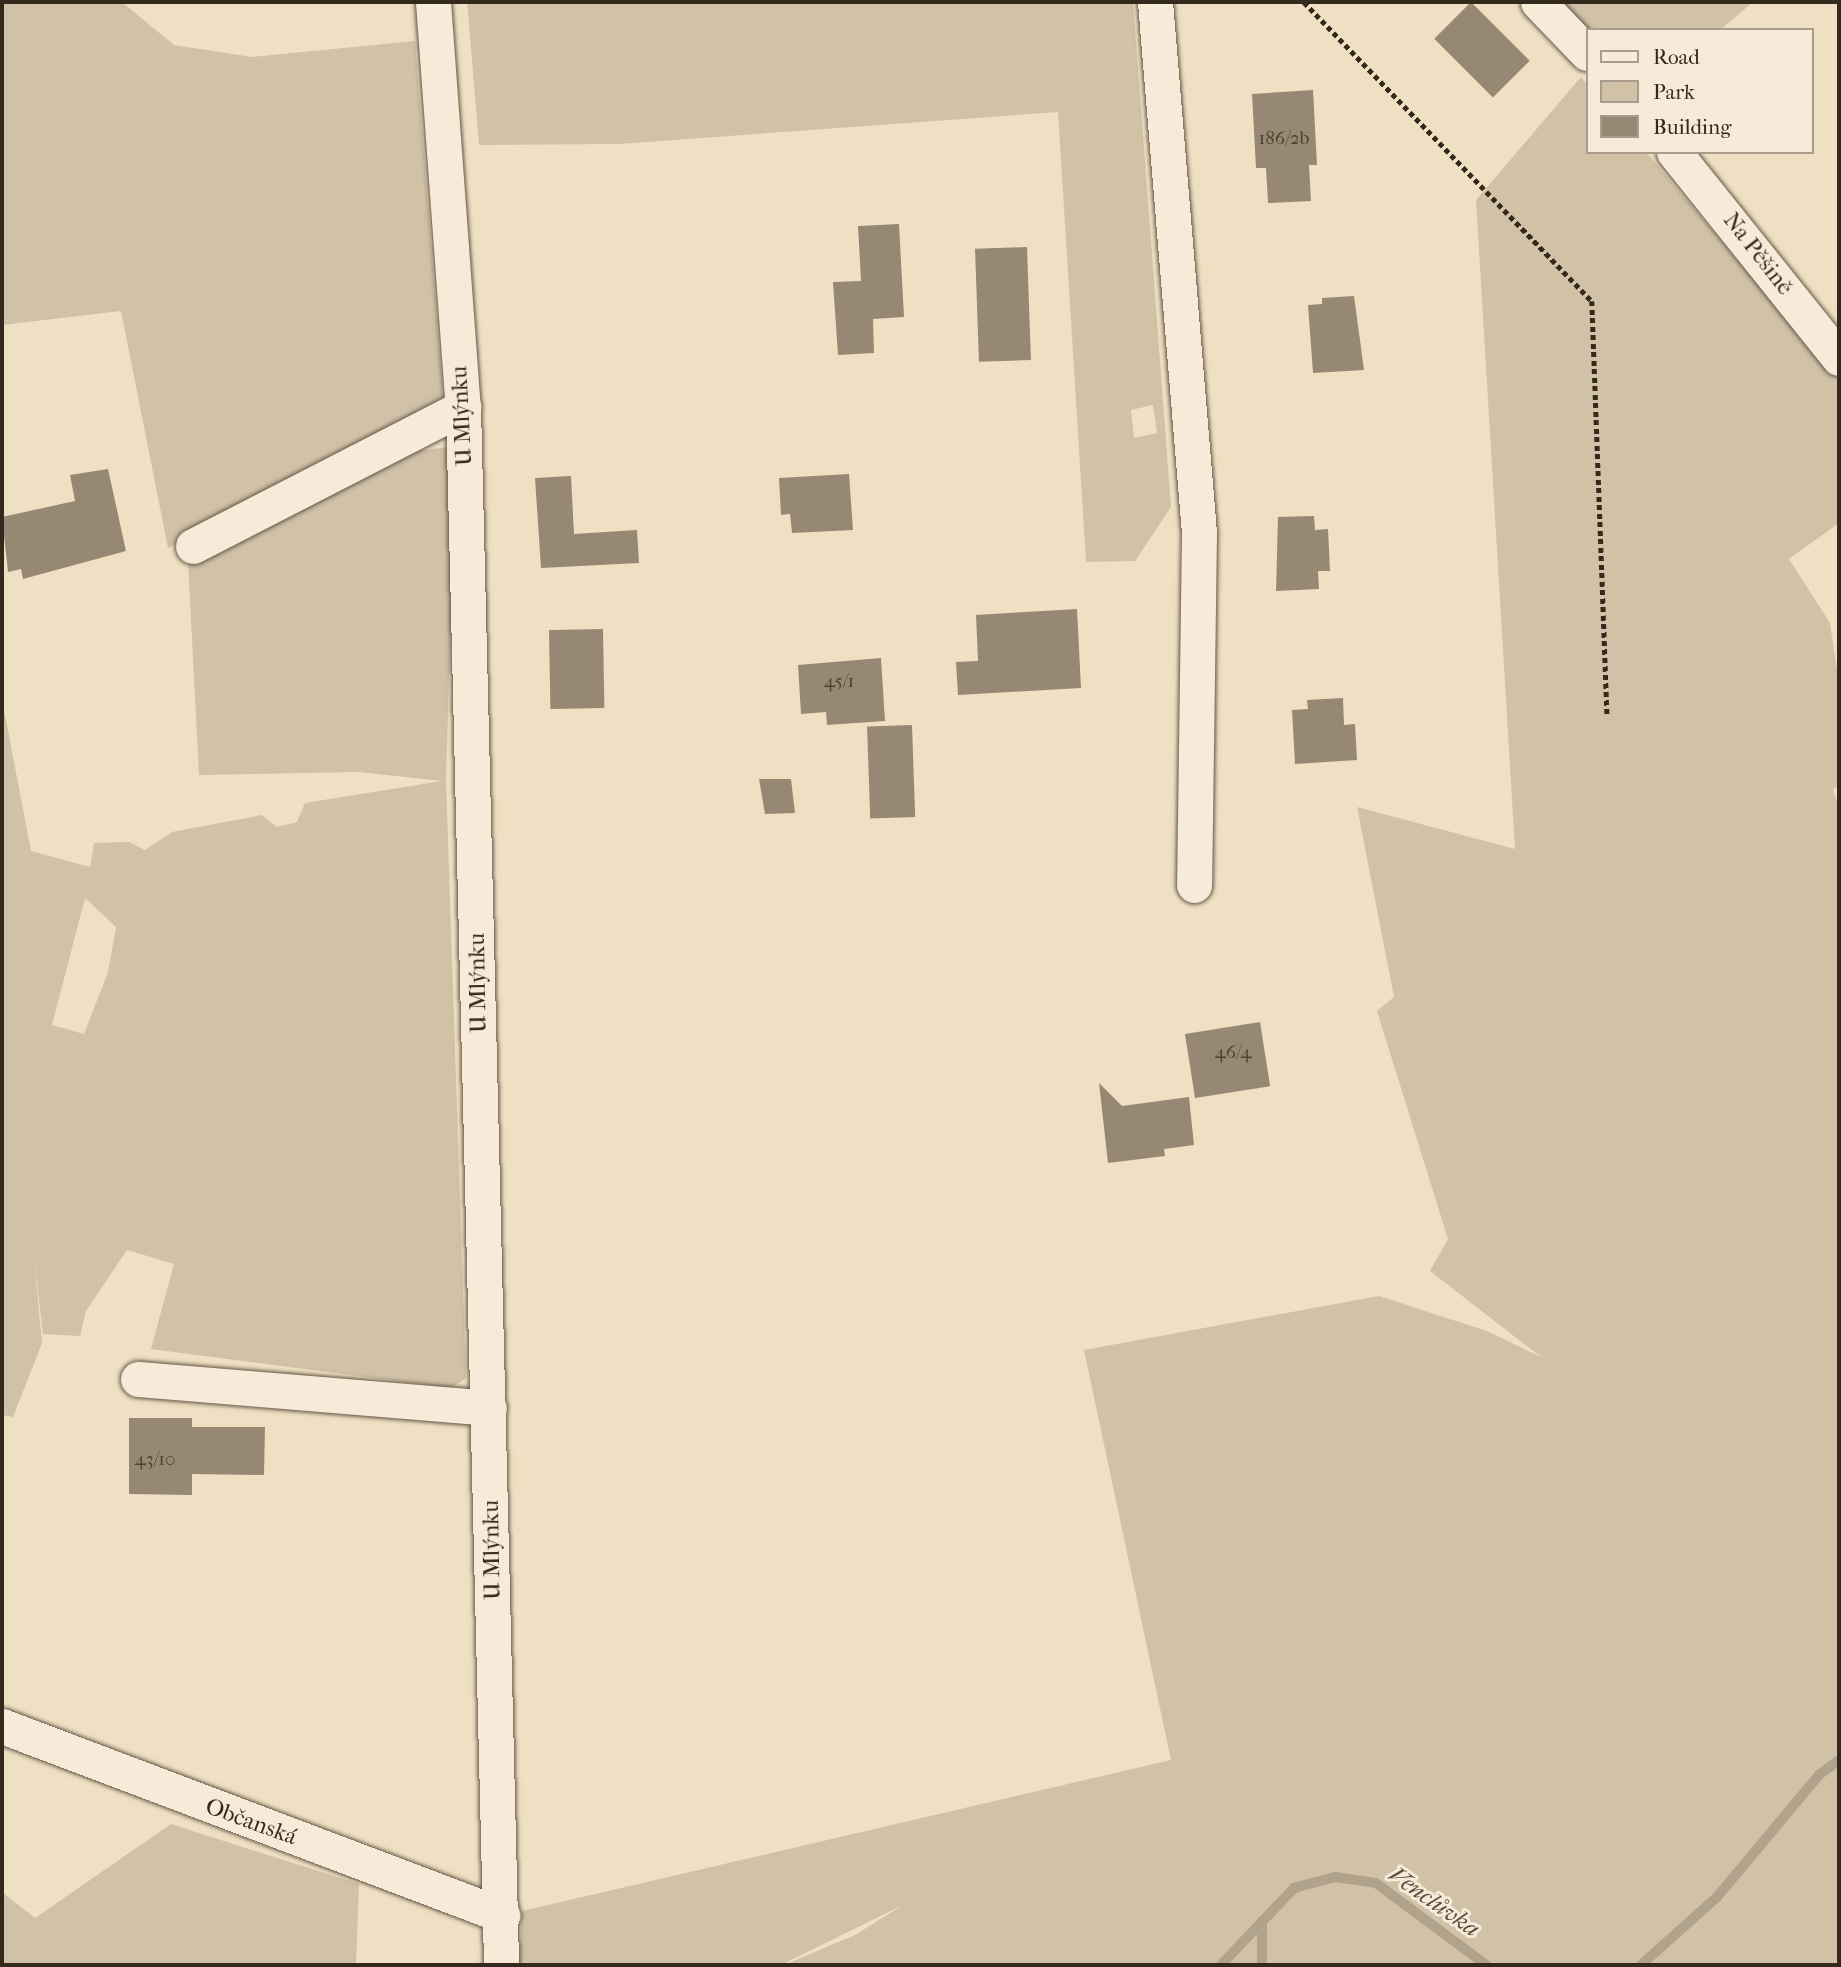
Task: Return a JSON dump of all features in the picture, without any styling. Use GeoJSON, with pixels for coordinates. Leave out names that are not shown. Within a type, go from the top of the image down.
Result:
{"type":"FeatureCollection","features":[{"type":"Feature","properties":{"kind":"street","name":"U Mlýnku"},"geometry":{"type":"LineString","coordinates":[[433,2],[463,407],[502,1965]]}},
{"type":"Feature","properties":{"kind":"street"},"geometry":{"type":"LineString","coordinates":[[1155,2],[1199,533],[1194,885]]}},
{"type":"Feature","properties":{"kind":"street"},"geometry":{"type":"LineString","coordinates":[[1538,2],[1586,52]]}},
{"type":"Feature","properties":{"kind":"street","name":"Na Pěšině"},"geometry":{"type":"LineString","coordinates":[[1676,154],[1839,358]]}},
{"type":"Feature","properties":{"kind":"street"},"geometry":{"type":"LineString","coordinates":[[192,546],[463,407]]}},
{"type":"Feature","properties":{"kind":"street"},"geometry":{"type":"LineString","coordinates":[[138,1379],[489,1409]]}},
{"type":"Feature","properties":{"kind":"street","name":"Občanská"},"geometry":{"type":"LineString","coordinates":[[2,1726],[502,1915]]}},
{"type":"Feature","properties":{"kind":"path"},"geometry":{"type":"LineString","coordinates":[[1304,2],[1592,301],[1607,715]]}},
{"type":"Feature","properties":{"kind":"green space"},"geometry":{"type":"Polygon","coordinates":[[[2,2],[122,2],[174,45],[252,57],[415,41],[443,398],[168,548],[121,311],[2,325],[2,2]]]}},
{"type":"Feature","properties":{"kind":"green space"},"geometry":{"type":"Polygon","coordinates":[[[467,2],[1133,2],[1171,507],[1135,561],[1086,562],[1058,112],[619,144],[479,145],[467,2]],[[1153,405],[1131,410],[1134,438],[1157,433],[1153,405]]]}},
{"type":"Feature","properties":{"kind":"green space"},"geometry":{"type":"Polygon","coordinates":[[[1561,2],[1753,2],[1722,28],[1587,28],[1561,2]]]}},
{"type":"Feature","properties":{"kind":"green space"},"geometry":{"type":"Polygon","coordinates":[[[1581,77],[1586,83],[1586,154],[1648,154],[1839,380],[1839,523],[1789,559],[1830,623],[1839,683],[1839,786],[1833,789],[1839,807],[1839,1965],[784,1965],[855,1935],[903,1905],[781,1965],[519,1965],[522,1911],[1171,1760],[1084,1350],[1379,1296],[1487,1331],[1541,1357],[1430,1271],[1448,1239],[1377,1011],[1394,997],[1357,807],[1515,849],[1476,200],[1581,77]]]}},
{"type":"Feature","properties":{"kind":"green space"},"geometry":{"type":"Polygon","coordinates":[[[456,446],[446,780],[466,1378],[451,1388],[151,1349],[174,1264],[127,1250],[86,1311],[80,1336],[43,1334],[34,1258],[42,1343],[13,1417],[2,1415],[2,699],[31,851],[90,867],[94,843],[129,842],[145,850],[172,832],[262,815],[277,827],[297,822],[305,803],[442,781],[359,772],[199,775],[188,561],[393,454],[456,446]],[[85,898],[52,1025],[84,1034],[108,972],[116,927],[85,898]]]}},
{"type":"Feature","properties":{"kind":"green space"},"geometry":{"type":"Polygon","coordinates":[[[171,1824],[359,1884],[356,1965],[2,1965],[2,1892],[35,1918],[171,1824]]]}},
{"type":"Feature","properties":{"kind":"building"},"geometry":{"type":"Polygon","coordinates":[[[1471,2],[1530,61],[1493,97],[1434,39],[1471,2]]]}},
{"type":"Feature","properties":{"kind":"building"},"geometry":{"type":"Polygon","coordinates":[[[1313,90],[1317,165],[1309,165],[1311,201],[1268,203],[1266,168],[1256,168],[1252,94],[1313,90]]]}},
{"type":"Feature","properties":{"kind":"building"},"geometry":{"type":"Polygon","coordinates":[[[899,224],[904,317],[873,319],[874,353],[838,355],[833,282],[861,281],[858,226],[899,224]]]}},
{"type":"Feature","properties":{"kind":"building"},"geometry":{"type":"Polygon","coordinates":[[[1027,247],[1031,360],[979,362],[975,249],[1027,247]]]}},
{"type":"Feature","properties":{"kind":"building"},"geometry":{"type":"Polygon","coordinates":[[[1354,296],[1364,370],[1313,373],[1308,305],[1322,304],[1322,298],[1354,296]]]}},
{"type":"Feature","properties":{"kind":"building"},"geometry":{"type":"Polygon","coordinates":[[[108,469],[126,551],[23,579],[21,569],[8,572],[2,517],[75,501],[70,475],[108,469]]]}},
{"type":"Feature","properties":{"kind":"building"},"geometry":{"type":"Polygon","coordinates":[[[849,474],[853,530],[792,533],[790,514],[781,515],[779,478],[849,474]]]}},
{"type":"Feature","properties":{"kind":"building"},"geometry":{"type":"Polygon","coordinates":[[[571,476],[574,534],[637,530],[639,563],[541,568],[535,478],[571,476]]]}},
{"type":"Feature","properties":{"kind":"building"},"geometry":{"type":"Polygon","coordinates":[[[1314,516],[1315,530],[1328,529],[1330,571],[1318,571],[1319,589],[1276,591],[1278,517],[1314,516]]]}},
{"type":"Feature","properties":{"kind":"building"},"geometry":{"type":"Polygon","coordinates":[[[1077,609],[1081,688],[958,695],[956,662],[978,661],[976,615],[1077,609]]]}},
{"type":"Feature","properties":{"kind":"building"},"geometry":{"type":"Polygon","coordinates":[[[603,629],[604,708],[550,709],[549,630],[603,629]]]}},
{"type":"Feature","properties":{"kind":"building"},"geometry":{"type":"Polygon","coordinates":[[[881,658],[885,721],[827,725],[826,712],[801,714],[798,665],[881,658]]]}},
{"type":"Feature","properties":{"kind":"building"},"geometry":{"type":"Polygon","coordinates":[[[1343,698],[1344,725],[1355,724],[1357,760],[1295,764],[1292,710],[1308,709],[1307,700],[1343,698]]]}},
{"type":"Feature","properties":{"kind":"building"},"geometry":{"type":"Polygon","coordinates":[[[912,725],[915,817],[870,819],[867,727],[912,725]]]}},
{"type":"Feature","properties":{"kind":"building"},"geometry":{"type":"Polygon","coordinates":[[[759,779],[791,779],[795,813],[765,814],[759,779]]]}},
{"type":"Feature","properties":{"kind":"building"},"geometry":{"type":"Polygon","coordinates":[[[1260,1022],[1270,1086],[1195,1098],[1185,1034],[1260,1022]]]}},
{"type":"Feature","properties":{"kind":"building"},"geometry":{"type":"Polygon","coordinates":[[[1099,1083],[1122,1106],[1189,1097],[1194,1145],[1164,1149],[1165,1156],[1108,1163],[1099,1083]]]}},
{"type":"Feature","properties":{"kind":"building"},"geometry":{"type":"Polygon","coordinates":[[[129,1418],[192,1418],[192,1427],[265,1427],[264,1475],[192,1474],[192,1495],[129,1494],[129,1418]]]}},
{"type":"Feature","properties":{"kind":"waterway","name":"Venclůvka"},"geometry":{"type":"LineString","coordinates":[[1641,1965],[1717,1897],[1820,1774],[1839,1760]]}},
{"type":"Feature","properties":{"kind":"waterway","name":"Venclůvka"},"geometry":{"type":"LineString","coordinates":[[1221,1965],[1294,1888],[1335,1877],[1376,1883],[1486,1965]]}},
{"type":"Feature","properties":{"kind":"waterway"},"geometry":{"type":"LineString","coordinates":[[1262,1921],[1262,1965]]}}]}
